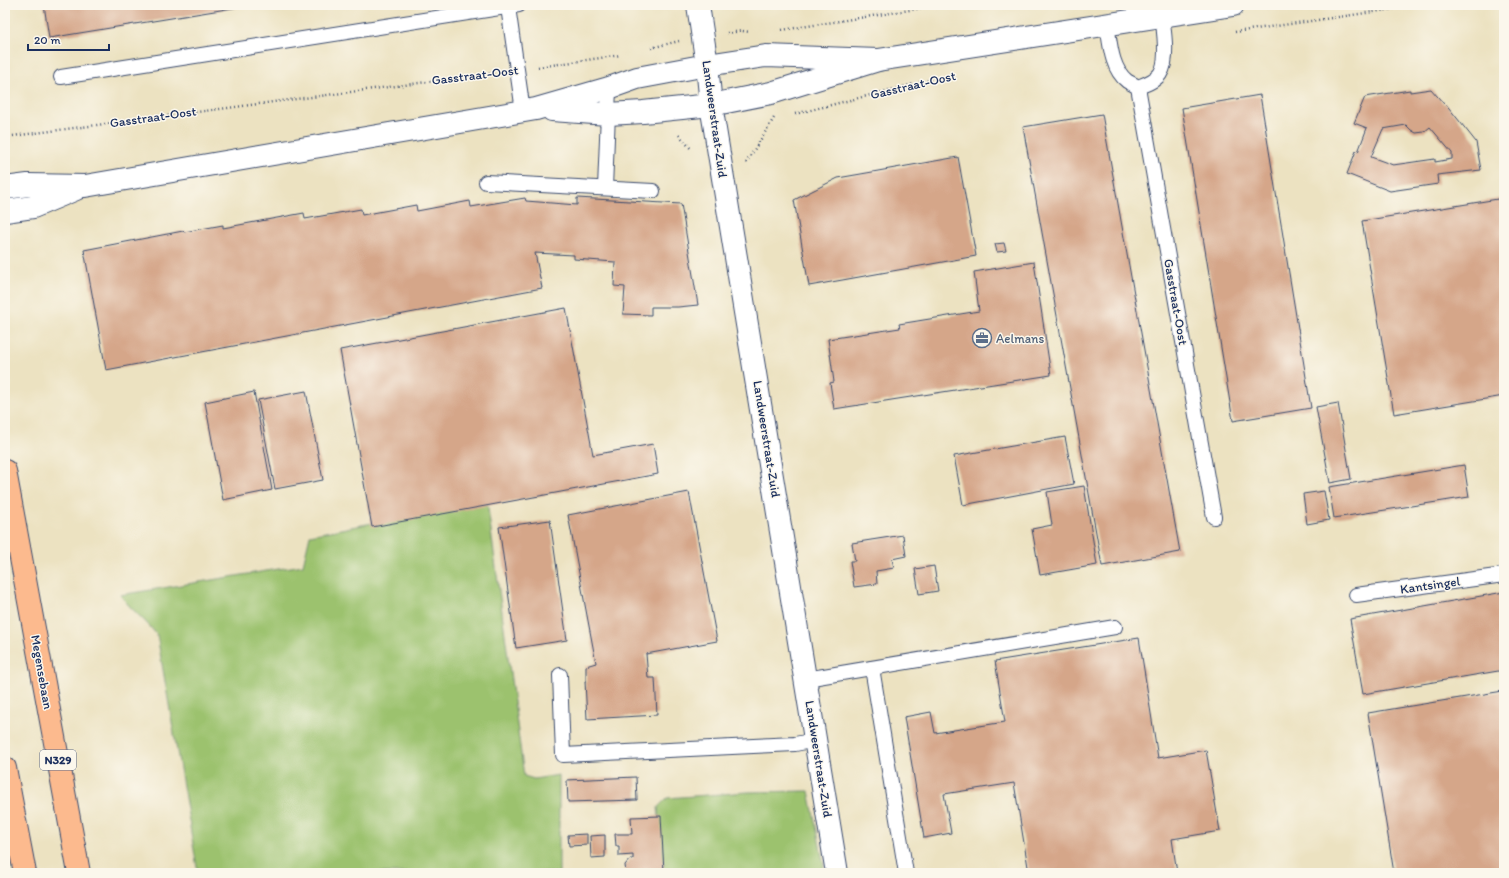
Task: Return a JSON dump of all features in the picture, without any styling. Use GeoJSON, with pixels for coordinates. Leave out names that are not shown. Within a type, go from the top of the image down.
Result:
{"type":"FeatureCollection","features":[{"type":"Feature","properties":{"kind":"main road","name":"Megensebaan"},"geometry":{"type":"LineString","coordinates":[[5,472],[78,873]]}},
{"type":"Feature","properties":{"kind":"main road"},"geometry":{"type":"LineString","coordinates":[[5,768],[25,873]]}},
{"type":"Feature","properties":{"kind":"street","name":"Landweerstraat-Zuid"},"geometry":{"type":"LineString","coordinates":[[698,5],[711,105],[837,873]]}},
{"type":"Feature","properties":{"kind":"street"},"geometry":{"type":"LineString","coordinates":[[529,110],[608,114],[711,105],[771,93],[878,60],[1107,24],[1133,13],[1162,16],[1233,5]]}},
{"type":"Feature","properties":{"kind":"street"},"geometry":{"type":"LineString","coordinates":[[5,188],[28,185],[85,186],[529,110],[609,88],[637,78],[766,56],[878,60]]}},
{"type":"Feature","properties":{"kind":"street"},"geometry":{"type":"LineString","coordinates":[[5,211],[33,207],[85,186]]}},
{"type":"Feature","properties":{"kind":"lane"},"geometry":{"type":"LineString","coordinates":[[61,77],[513,6],[517,70],[529,110]]}},
{"type":"Feature","properties":{"kind":"lane"},"geometry":{"type":"LineString","coordinates":[[1107,24],[1111,51],[1117,69],[1126,80],[1138,87],[1149,83],[1160,74],[1164,63],[1165,42],[1162,16]]}},
{"type":"Feature","properties":{"kind":"lane","name":"Gasstraat-Oost"},"geometry":{"type":"LineString","coordinates":[[1138,87],[1214,517]]}},
{"type":"Feature","properties":{"kind":"lane"},"geometry":{"type":"LineString","coordinates":[[605,188],[609,88]]}},
{"type":"Feature","properties":{"kind":"lane"},"geometry":{"type":"LineString","coordinates":[[486,182],[653,191]]}},
{"type":"Feature","properties":{"kind":"lane","name":"Kantsingel"},"geometry":{"type":"LineString","coordinates":[[1356,595],[1504,575]]}},
{"type":"Feature","properties":{"kind":"lane"},"geometry":{"type":"LineString","coordinates":[[806,679],[1115,627]]}},
{"type":"Feature","properties":{"kind":"lane"},"geometry":{"type":"LineString","coordinates":[[872,668],[906,873]]}},
{"type":"Feature","properties":{"kind":"lane"},"geometry":{"type":"LineString","coordinates":[[560,675],[563,755],[795,744],[816,740]]}},
{"type":"Feature","properties":{"kind":"path"},"geometry":{"type":"LineString","coordinates":[[778,31],[942,5]]}},
{"type":"Feature","properties":{"kind":"path"},"geometry":{"type":"LineString","coordinates":[[1235,32],[1421,5]]}},
{"type":"Feature","properties":{"kind":"path"},"geometry":{"type":"LineString","coordinates":[[646,50],[703,36],[742,31],[756,32]]}},
{"type":"Feature","properties":{"kind":"path","name":"Gasstraat-Oost"},"geometry":{"type":"LineString","coordinates":[[5,137],[626,55]]}},
{"type":"Feature","properties":{"kind":"path","name":"Gasstraat-Oost"},"geometry":{"type":"LineString","coordinates":[[789,115],[943,77]]}},
{"type":"Feature","properties":{"kind":"path"},"geometry":{"type":"LineString","coordinates":[[767,120],[782,117]]}},
{"type":"Feature","properties":{"kind":"path"},"geometry":{"type":"LineString","coordinates":[[726,193],[774,119]]}},
{"type":"Feature","properties":{"kind":"green space"},"geometry":{"type":"Polygon","coordinates":[[[487,501],[524,776],[534,779],[559,775],[559,873],[198,873],[157,635],[120,595],[303,565],[310,535],[487,501]]]}},
{"type":"Feature","properties":{"kind":"green space"},"geometry":{"type":"Polygon","coordinates":[[[809,791],[824,866],[822,873],[664,873],[658,807],[667,798],[748,792],[809,791]]]}},
{"type":"Feature","properties":{"kind":"building"},"geometry":{"type":"Polygon","coordinates":[[[44,5],[245,5],[245,6],[49,38],[44,5]]]}},
{"type":"Feature","properties":{"kind":"building"},"geometry":{"type":"Polygon","coordinates":[[[1431,89],[1444,104],[1445,103],[1476,142],[1481,170],[1437,175],[1438,184],[1390,191],[1347,174],[1356,151],[1358,152],[1367,128],[1354,123],[1365,97],[1410,90],[1410,92],[1431,89]],[[1406,125],[1383,129],[1371,157],[1393,165],[1435,159],[1435,162],[1452,159],[1452,153],[1430,127],[1424,132],[1416,133],[1406,125]]]}},
{"type":"Feature","properties":{"kind":"building"},"geometry":{"type":"Polygon","coordinates":[[[1260,95],[1311,408],[1233,421],[1182,108],[1260,95]]]}},
{"type":"Feature","properties":{"kind":"building"},"geometry":{"type":"Polygon","coordinates":[[[1102,114],[1180,552],[1102,566],[1023,127],[1102,114]]]}},
{"type":"Feature","properties":{"kind":"building"},"geometry":{"type":"Polygon","coordinates":[[[958,157],[976,256],[809,286],[794,200],[838,178],[958,157]]]}},
{"type":"Feature","properties":{"kind":"building"},"geometry":{"type":"Polygon","coordinates":[[[525,198],[526,201],[577,205],[577,198],[681,204],[698,305],[651,307],[651,315],[623,314],[625,287],[614,286],[615,262],[574,259],[574,255],[535,253],[542,288],[106,370],[84,250],[183,231],[223,225],[223,228],[304,213],[305,219],[361,209],[362,215],[416,205],[417,211],[470,201],[471,207],[525,198]]]}},
{"type":"Feature","properties":{"kind":"building"},"geometry":{"type":"Polygon","coordinates":[[[1504,198],[1504,396],[1394,414],[1362,221],[1504,198]]]}},
{"type":"Feature","properties":{"kind":"building"},"geometry":{"type":"Polygon","coordinates":[[[1004,243],[1006,251],[997,252],[995,244],[1004,243]]]}},
{"type":"Feature","properties":{"kind":"building"},"geometry":{"type":"Polygon","coordinates":[[[1034,262],[1051,375],[834,409],[830,383],[834,382],[828,339],[900,328],[899,324],[979,311],[974,272],[1034,262]]]}},
{"type":"Feature","properties":{"kind":"building"},"geometry":{"type":"Polygon","coordinates":[[[566,308],[593,455],[653,444],[658,474],[372,527],[340,350],[566,308]]]}},
{"type":"Feature","properties":{"kind":"building"},"geometry":{"type":"Polygon","coordinates":[[[306,391],[323,480],[275,489],[258,400],[306,391]]]}},
{"type":"Feature","properties":{"kind":"building"},"geometry":{"type":"Polygon","coordinates":[[[254,392],[272,490],[223,500],[205,402],[254,392]]]}},
{"type":"Feature","properties":{"kind":"building"},"geometry":{"type":"Polygon","coordinates":[[[1338,403],[1351,479],[1330,483],[1316,407],[1338,403]]]}},
{"type":"Feature","properties":{"kind":"building"},"geometry":{"type":"Polygon","coordinates":[[[1065,437],[1074,484],[963,505],[954,456],[1065,437]]]}},
{"type":"Feature","properties":{"kind":"building"},"geometry":{"type":"Polygon","coordinates":[[[1464,465],[1469,497],[1334,518],[1329,487],[1464,465]]]}},
{"type":"Feature","properties":{"kind":"building"},"geometry":{"type":"Polygon","coordinates":[[[1084,486],[1097,565],[1040,575],[1032,529],[1052,525],[1047,492],[1084,486]]]}},
{"type":"Feature","properties":{"kind":"building"},"geometry":{"type":"Polygon","coordinates":[[[1324,491],[1329,520],[1307,524],[1303,494],[1324,491]]]}},
{"type":"Feature","properties":{"kind":"building"},"geometry":{"type":"Polygon","coordinates":[[[689,492],[717,641],[646,654],[648,678],[655,678],[657,715],[587,719],[585,681],[586,666],[596,663],[568,515],[689,492]]]}},
{"type":"Feature","properties":{"kind":"building"},"geometry":{"type":"Polygon","coordinates":[[[550,520],[567,640],[516,648],[499,527],[550,520]]]}},
{"type":"Feature","properties":{"kind":"building"},"geometry":{"type":"Polygon","coordinates":[[[903,535],[906,556],[892,559],[894,568],[876,571],[877,584],[854,587],[850,561],[855,561],[852,543],[903,535]]]}},
{"type":"Feature","properties":{"kind":"building"},"geometry":{"type":"Polygon","coordinates":[[[934,566],[938,591],[919,594],[915,569],[934,566]]]}},
{"type":"Feature","properties":{"kind":"building"},"geometry":{"type":"Polygon","coordinates":[[[1504,592],[1504,670],[1363,694],[1350,619],[1504,592]]]}},
{"type":"Feature","properties":{"kind":"building"},"geometry":{"type":"Polygon","coordinates":[[[1139,638],[1158,758],[1206,750],[1220,831],[1172,839],[1177,873],[1029,873],[1014,783],[944,794],[951,833],[924,838],[904,717],[931,712],[935,733],[1005,722],[995,661],[1139,638]]]}},
{"type":"Feature","properties":{"kind":"building"},"geometry":{"type":"Polygon","coordinates":[[[1503,691],[1504,873],[1394,873],[1368,713],[1503,691]]]}},
{"type":"Feature","properties":{"kind":"building"},"geometry":{"type":"Polygon","coordinates":[[[636,777],[637,800],[568,802],[567,780],[636,777]]]}},
{"type":"Feature","properties":{"kind":"building"},"geometry":{"type":"Polygon","coordinates":[[[661,816],[664,872],[626,873],[625,865],[630,859],[633,859],[633,855],[619,856],[619,846],[616,846],[615,834],[632,834],[631,817],[661,816]]]}},
{"type":"Feature","properties":{"kind":"building"},"geometry":{"type":"Polygon","coordinates":[[[587,834],[587,845],[569,846],[568,835],[587,834]]]}},
{"type":"Feature","properties":{"kind":"building"},"geometry":{"type":"Polygon","coordinates":[[[605,835],[605,857],[591,858],[590,836],[605,835]]]}},
{"type":"Feature","properties":{"kind":"place","name":"Aelmans"},"geometry":{"type":"Point","coordinates":[982,338]}}]}
